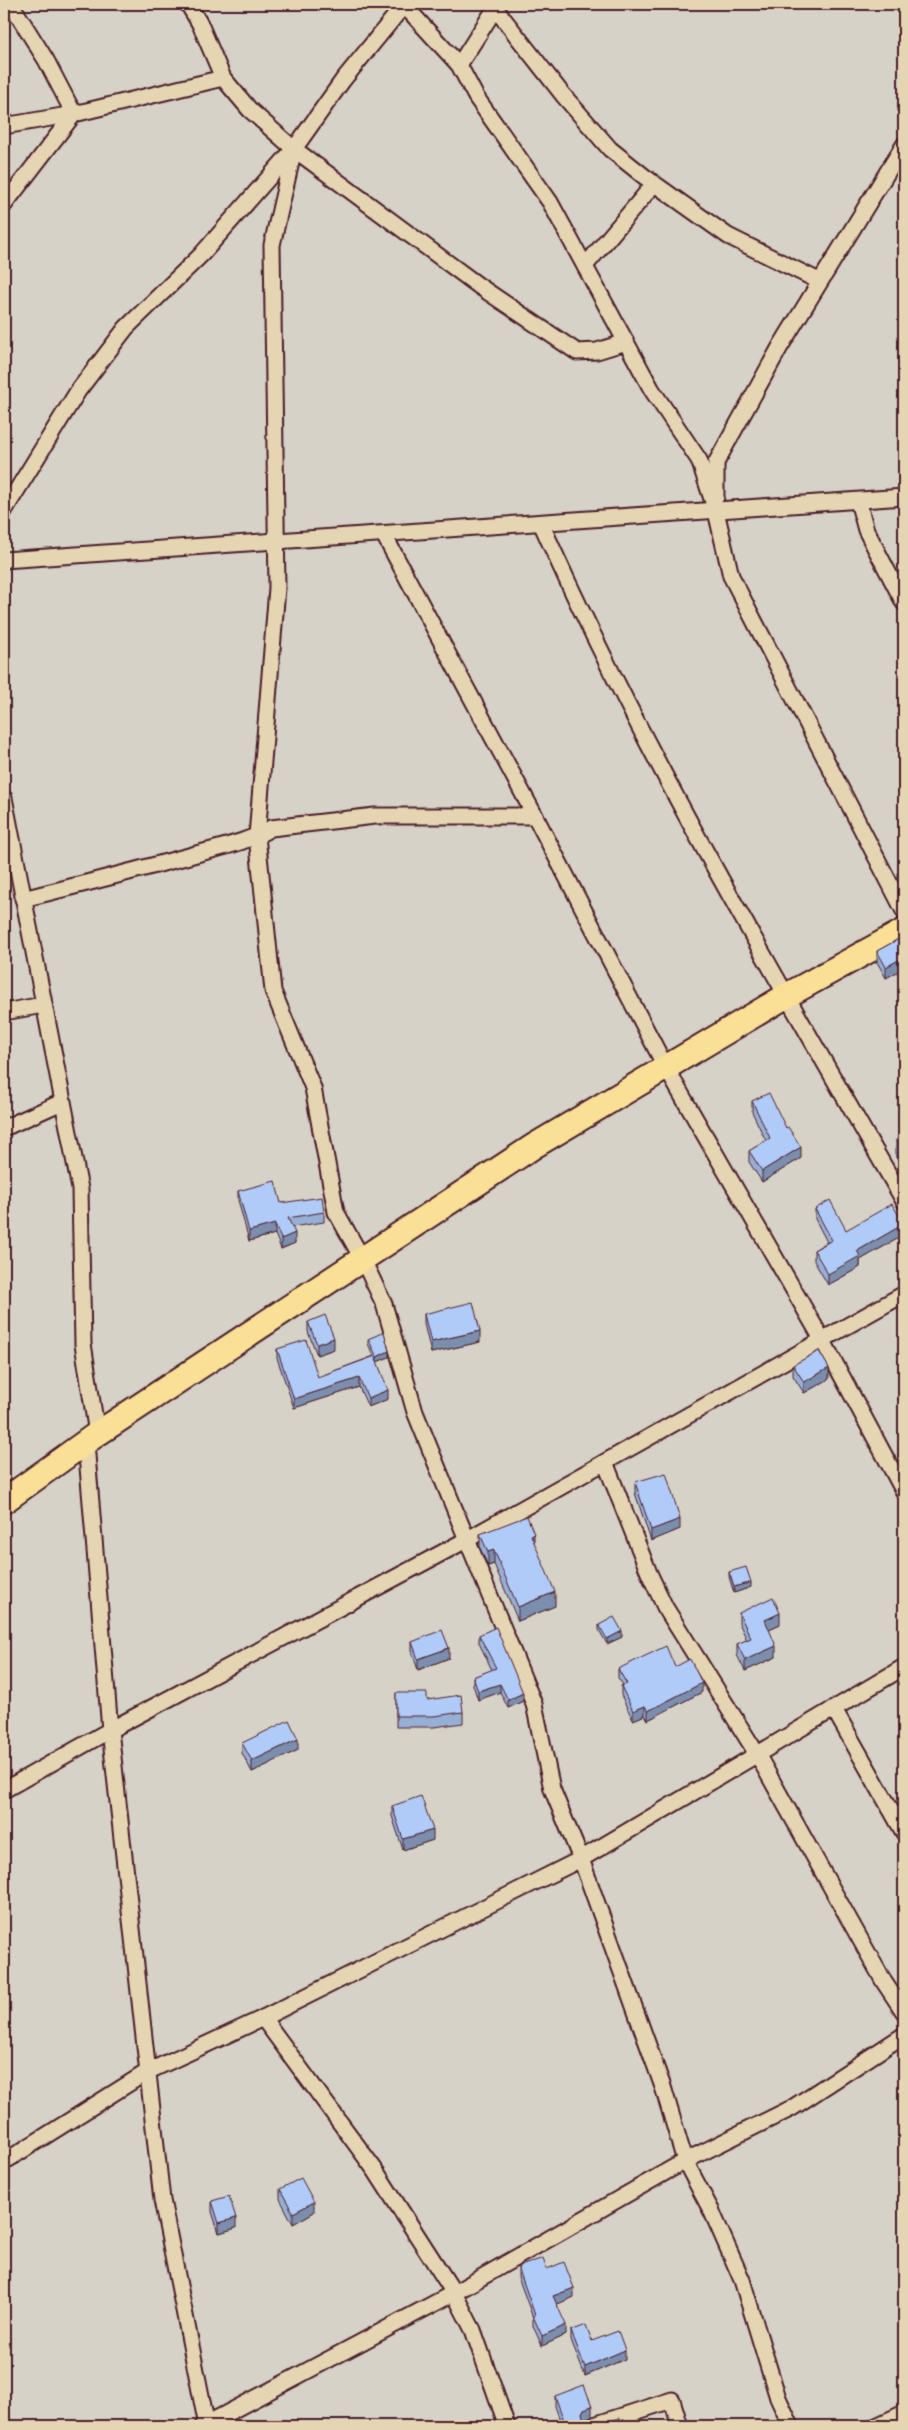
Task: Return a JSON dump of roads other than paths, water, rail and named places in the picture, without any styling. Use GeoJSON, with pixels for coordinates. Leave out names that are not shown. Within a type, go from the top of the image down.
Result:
{"type":"FeatureCollection","features":[{"type":"Feature","properties":{"kind":"main road"},"geometry":{"type":"LineString","coordinates":[[4,1501],[92,1439],[534,1146],[665,1066],[904,931]]}},
{"type":"Feature","properties":{"kind":"street"},"geometry":{"type":"LineString","coordinates":[[11,4],[46,60],[74,114]]}},
{"type":"Feature","properties":{"kind":"street"},"geometry":{"type":"LineString","coordinates":[[188,4],[200,24],[223,78],[250,110],[294,149],[479,286],[577,352],[597,351],[626,342]]}},
{"type":"Feature","properties":{"kind":"street"},"geometry":{"type":"LineString","coordinates":[[4,511],[78,391],[126,328],[201,255],[294,149],[343,80],[404,4],[458,65],[476,97],[550,202],[652,390],[700,460],[716,511],[731,576],[904,911]]}},
{"type":"Feature","properties":{"kind":"street"},"geometry":{"type":"LineString","coordinates":[[458,65],[497,6],[563,95],[610,149],[654,184],[728,236],[819,281]]}},
{"type":"Feature","properties":{"kind":"street"},"geometry":{"type":"LineString","coordinates":[[4,126],[74,114],[223,78]]}},
{"type":"Feature","properties":{"kind":"street"},"geometry":{"type":"LineString","coordinates":[[4,206],[74,114]]}},
{"type":"Feature","properties":{"kind":"street"},"geometry":{"type":"LineString","coordinates":[[716,511],[716,462],[819,281],[904,145]]}},
{"type":"Feature","properties":{"kind":"street"},"geometry":{"type":"LineString","coordinates":[[294,149],[272,245],[277,588],[257,836],[273,991],[313,1088],[336,1212],[363,1260],[384,1304],[415,1412],[534,1704],[552,1789],[581,1859],[663,2087],[686,2161],[712,2212],[742,2280],[778,2398],[791,2426]]}},
{"type":"Feature","properties":{"kind":"street"},"geometry":{"type":"LineString","coordinates":[[585,266],[654,184]]}},
{"type":"Feature","properties":{"kind":"street"},"geometry":{"type":"LineString","coordinates":[[4,560],[904,497]]}},
{"type":"Feature","properties":{"kind":"street"},"geometry":{"type":"LineString","coordinates":[[858,500],[866,530],[904,604]]}},
{"type":"Feature","properties":{"kind":"street"},"geometry":{"type":"LineString","coordinates":[[541,523],[577,605],[668,782],[786,996],[904,1201]]}},
{"type":"Feature","properties":{"kind":"street"},"geometry":{"type":"LineString","coordinates":[[384,534],[535,816],[665,1066],[823,1341],[904,1492]]}},
{"type":"Feature","properties":{"kind":"street"},"geometry":{"type":"LineString","coordinates":[[4,798],[42,1005],[80,1189],[84,1344],[92,1439],[110,1730],[162,2200],[206,2426],[454,2294],[686,2161],[792,2108],[904,2035]]}},
{"type":"Feature","properties":{"kind":"street"},"geometry":{"type":"LineString","coordinates":[[23,899],[115,877],[257,836],[271,828],[375,816],[535,816]]}},
{"type":"Feature","properties":{"kind":"street"},"geometry":{"type":"LineString","coordinates":[[4,1012],[42,1005]]}},
{"type":"Feature","properties":{"kind":"street"},"geometry":{"type":"LineString","coordinates":[[4,1128],[62,1102]]}},
{"type":"Feature","properties":{"kind":"street"},"geometry":{"type":"LineString","coordinates":[[4,1790],[110,1730],[468,1539],[904,1294]]}},
{"type":"Feature","properties":{"kind":"street"},"geometry":{"type":"LineString","coordinates":[[605,1462],[649,1573],[665,1606],[757,1754],[884,1982],[904,2012]]}},
{"type":"Feature","properties":{"kind":"street"},"geometry":{"type":"LineString","coordinates":[[4,2162],[147,2072],[263,2018],[581,1859],[904,1667]]}},
{"type":"Feature","properties":{"kind":"street"},"geometry":{"type":"LineString","coordinates":[[834,1709],[904,1833]]}},
{"type":"Feature","properties":{"kind":"street"},"geometry":{"type":"LineString","coordinates":[[263,2018],[375,2170],[454,2294],[473,2330],[508,2426]]}},
{"type":"Feature","properties":{"kind":"street"},"geometry":{"type":"LineString","coordinates":[[591,2426],[672,2400],[680,2426]]}},
{"type":"Feature","properties":{"kind":"street"},"geometry":{"type":"LineString","coordinates":[[876,2426],[904,2414]]}}]}
